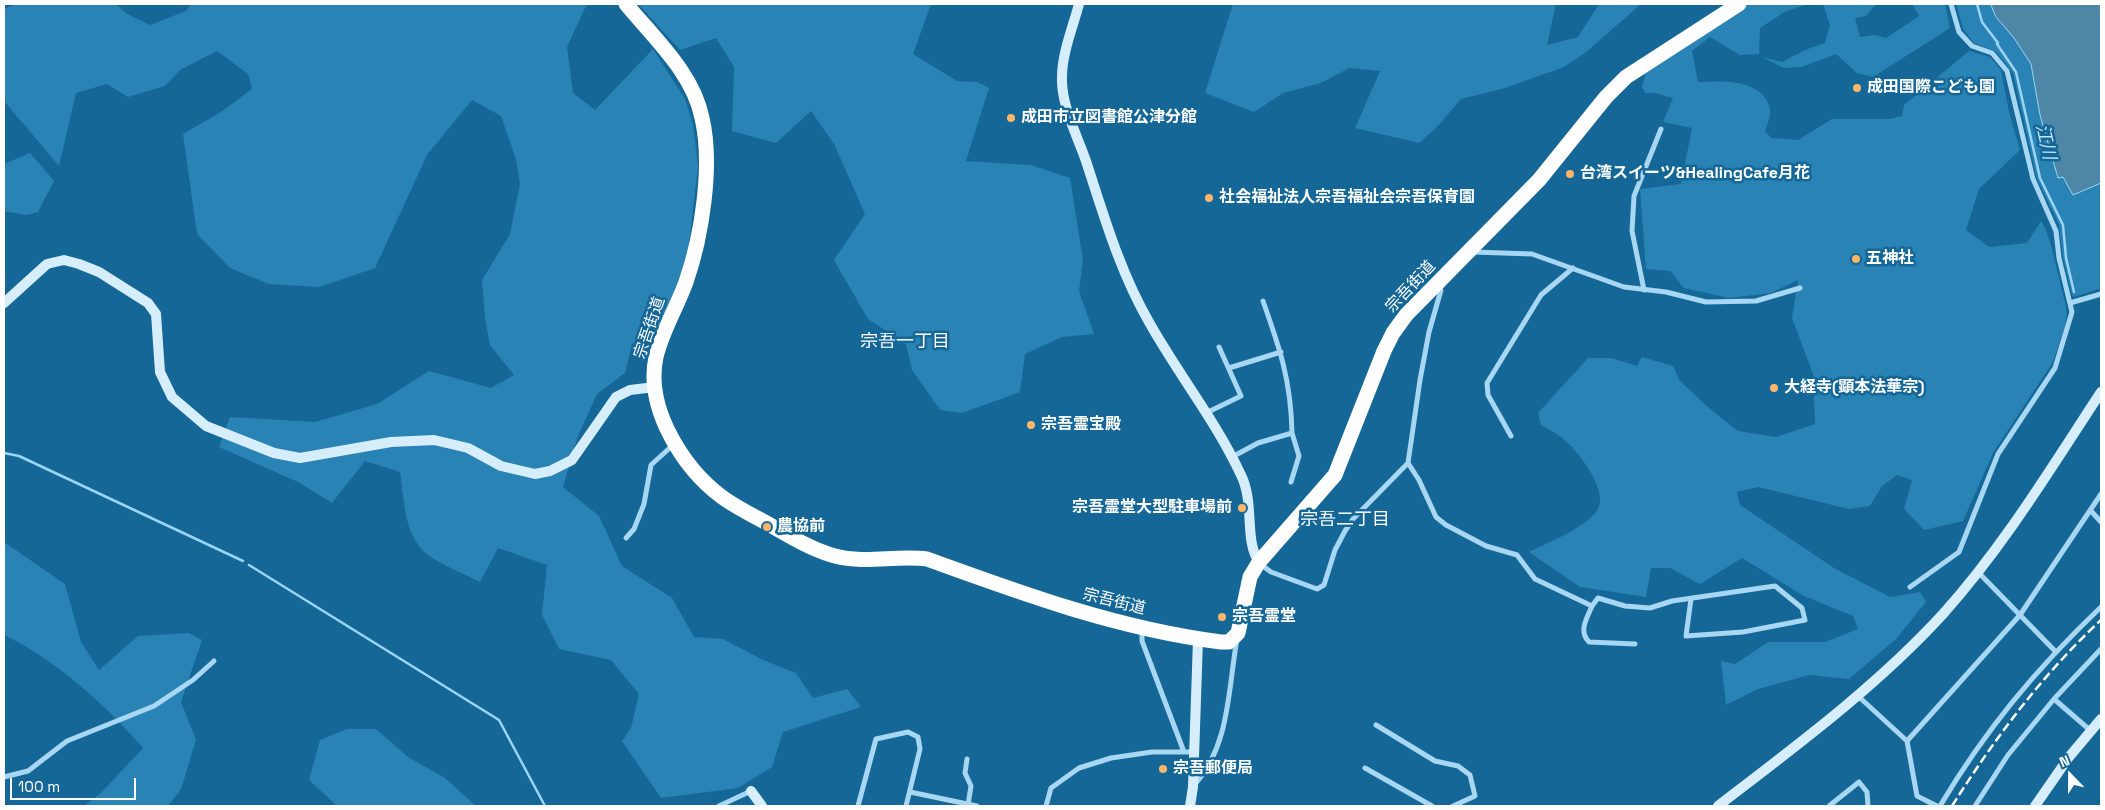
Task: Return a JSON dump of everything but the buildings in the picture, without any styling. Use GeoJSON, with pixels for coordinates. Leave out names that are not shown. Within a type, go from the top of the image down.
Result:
{"type":"FeatureCollection","features":[{"type":"Feature","properties":{"kind":"highway","name":"宗吾街道"},"geometry":{"type":"LineString","coordinates":[[626,4],[681,70],[693,89],[703,120],[705,143],[699,235],[685,283],[658,350],[654,371],[655,387],[664,421],[690,466],[706,484],[723,498],[791,537],[833,555],[864,560],[908,556],[927,559],[1065,608],[1142,628],[1198,639],[1229,642],[1235,639],[1238,633],[1250,577],[1259,562],[1335,475],[1393,333],[1406,315],[1539,180],[1606,96],[1626,77],[1739,4]]}},
{"type":"Feature","properties":{"kind":"street"},"geometry":{"type":"LineString","coordinates":[[1080,4],[1064,62],[1062,78],[1066,104],[1116,254],[1149,322],[1242,476],[1250,506],[1251,546],[1259,562],[1271,572],[1317,589],[1324,585],[1335,550],[1353,519],[1408,463],[1422,370],[1441,290],[1437,284]]}},
{"type":"Feature","properties":{"kind":"street"},"geometry":{"type":"LineString","coordinates":[[1910,587],[1958,552],[1998,454],[2055,368],[2071,320],[2070,303],[2058,258],[2056,231],[2033,179],[2007,72],[1992,54],[1972,46],[1959,32],[1951,4]]}},
{"type":"Feature","properties":{"kind":"street"},"geometry":{"type":"LineString","coordinates":[[1644,290],[1632,231],[1634,196],[1661,129]]}},
{"type":"Feature","properties":{"kind":"street"},"geometry":{"type":"LineString","coordinates":[[1467,252],[1532,254],[1615,285],[1666,292],[1706,302],[1756,301],[1800,288]]}},
{"type":"Feature","properties":{"kind":"street"},"geometry":{"type":"LineString","coordinates":[[4,303],[47,264],[55,261],[64,260],[99,272],[148,303],[156,314],[160,372],[172,397],[184,409],[206,426],[274,453],[300,458],[391,442],[434,440],[468,448],[501,466],[535,474],[550,471],[572,460],[616,397],[630,390],[655,387]]}},
{"type":"Feature","properties":{"kind":"street"},"geometry":{"type":"LineString","coordinates":[[1511,436],[1488,395],[1487,383],[1541,295],[1573,268]]}},
{"type":"Feature","properties":{"kind":"street"},"geometry":{"type":"LineString","coordinates":[[2070,303],[2101,294]]}},
{"type":"Feature","properties":{"kind":"street"},"geometry":{"type":"LineString","coordinates":[[1263,301],[1281,352],[1291,396],[1292,433],[1299,456],[1291,482]]}},
{"type":"Feature","properties":{"kind":"street"},"geometry":{"type":"LineString","coordinates":[[1205,414],[1241,396],[1219,347]]}},
{"type":"Feature","properties":{"kind":"street"},"geometry":{"type":"LineString","coordinates":[[1229,368],[1281,352]]}},
{"type":"Feature","properties":{"kind":"street"},"geometry":{"type":"LineString","coordinates":[[1718,806],[1858,695],[1942,614],[1978,572],[2021,515],[2101,392]]}},
{"type":"Feature","properties":{"kind":"street"},"geometry":{"type":"LineString","coordinates":[[1231,457],[1258,443],[1292,433]]}},
{"type":"Feature","properties":{"kind":"street"},"geometry":{"type":"LineString","coordinates":[[626,538],[634,529],[644,504],[651,465],[675,443]]}},
{"type":"Feature","properties":{"kind":"street"},"geometry":{"type":"LineString","coordinates":[[1408,463],[1419,480],[1436,517],[1446,525],[1486,546],[1516,555],[1535,579],[1592,606]]}},
{"type":"Feature","properties":{"kind":"street"},"geometry":{"type":"LineString","coordinates":[[1907,741],[2020,615],[2101,494]]}},
{"type":"Feature","properties":{"kind":"street"},"geometry":{"type":"LineString","coordinates":[[2091,511],[2101,522]]}},
{"type":"Feature","properties":{"kind":"street"},"geometry":{"type":"LineString","coordinates":[[1978,572],[2055,651]]}},
{"type":"Feature","properties":{"kind":"street"},"geometry":{"type":"LineString","coordinates":[[1635,644],[1589,642],[1584,637],[1583,630],[1592,606],[1598,598],[1625,606],[1650,608],[1672,601],[1691,598],[1775,586],[1802,608],[1805,620],[1743,632],[1686,636],[1691,598]]}},
{"type":"Feature","properties":{"kind":"street"},"geometry":{"type":"LineString","coordinates":[[1858,695],[1907,741],[1917,796],[1938,806],[1967,760],[1995,723],[2055,651],[2101,607]]}},
{"type":"Feature","properties":{"kind":"street"},"geometry":{"type":"LineString","coordinates":[[1142,628],[1142,641],[1188,752]]}},
{"type":"Feature","properties":{"kind":"street"},"geometry":{"type":"LineString","coordinates":[[1193,787],[1205,774],[1213,760],[1224,728],[1238,633]]}},
{"type":"Feature","properties":{"kind":"street"},"geometry":{"type":"LineString","coordinates":[[1190,806],[1193,787],[1188,752],[1198,639]]}},
{"type":"Feature","properties":{"kind":"street"},"geometry":{"type":"LineString","coordinates":[[1975,806],[2008,755],[2054,699],[2101,649]]}},
{"type":"Feature","properties":{"kind":"street"},"geometry":{"type":"LineString","coordinates":[[4,777],[28,771],[67,741],[154,706],[193,680],[214,661]]}},
{"type":"Feature","properties":{"kind":"street"},"geometry":{"type":"LineString","coordinates":[[2054,699],[2091,731]]}},
{"type":"Feature","properties":{"kind":"street"},"geometry":{"type":"LineString","coordinates":[[2035,806],[2069,757],[2101,719]]}},
{"type":"Feature","properties":{"kind":"street"},"geometry":{"type":"LineString","coordinates":[[1376,725],[1435,761],[1458,766],[1470,776],[1475,796],[1453,806]]}},
{"type":"Feature","properties":{"kind":"street"},"geometry":{"type":"LineString","coordinates":[[858,806],[876,739],[908,732],[918,737],[920,749],[906,806]]}},
{"type":"Feature","properties":{"kind":"street"},"geometry":{"type":"LineString","coordinates":[[1046,806],[1051,788],[1080,768],[1111,758],[1152,752],[1188,752]]}},
{"type":"Feature","properties":{"kind":"street"},"geometry":{"type":"LineString","coordinates":[[966,759],[965,773],[971,786],[968,805]]}},
{"type":"Feature","properties":{"kind":"street"},"geometry":{"type":"LineString","coordinates":[[1364,768],[1432,806]]}},
{"type":"Feature","properties":{"kind":"street"},"geometry":{"type":"LineString","coordinates":[[1829,806],[1859,782],[1866,792],[1868,806]]}},
{"type":"Feature","properties":{"kind":"street"},"geometry":{"type":"LineString","coordinates":[[719,806],[751,791],[762,806]]}},
{"type":"Feature","properties":{"kind":"street"},"geometry":{"type":"LineString","coordinates":[[910,792],[952,804],[977,806]]}},
{"type":"Feature","properties":{"kind":"shaded area"},"geometry":{"type":"Polygon","coordinates":[[[17,4],[116,4],[127,14],[150,25],[186,11],[191,4],[587,4],[567,47],[573,93],[595,110],[653,49],[685,99],[693,124],[698,165],[688,255],[656,339],[632,344],[625,373],[597,394],[578,436],[563,487],[599,516],[622,566],[672,598],[694,637],[723,639],[763,660],[796,673],[813,698],[847,689],[861,707],[783,732],[772,767],[738,788],[661,798],[622,741],[631,728],[639,694],[611,660],[559,649],[542,615],[547,565],[498,548],[480,582],[440,563],[420,547],[414,538],[406,517],[400,472],[365,461],[332,503],[298,482],[219,447],[230,417],[315,422],[377,404],[429,371],[491,388],[514,375],[490,345],[485,319],[482,280],[510,234],[520,184],[516,159],[501,116],[472,100],[427,155],[375,268],[319,287],[269,284],[230,268],[197,234],[183,134],[221,112],[252,89],[248,74],[217,51],[180,70],[165,86],[128,97],[107,84],[76,93],[59,166],[4,101],[4,9],[17,4]]]}},
{"type":"Feature","properties":{"kind":"shaded area"},"geometry":{"type":"Polygon","coordinates":[[[638,4],[931,4],[913,54],[957,81],[977,82],[989,88],[966,161],[1031,165],[1070,178],[1083,260],[1079,291],[1094,334],[1062,337],[1025,354],[1020,392],[962,413],[940,410],[912,370],[906,344],[868,319],[834,260],[865,214],[834,144],[811,111],[776,143],[732,131],[734,67],[716,38],[680,50],[638,4]]]}},
{"type":"Feature","properties":{"kind":"shaded area"},"geometry":{"type":"Polygon","coordinates":[[[1233,4],[1556,4],[1547,45],[1578,37],[1599,4],[1641,4],[1585,53],[1564,67],[1502,89],[1461,99],[1435,129],[1419,143],[1355,128],[1380,71],[1349,68],[1321,83],[1283,93],[1254,112],[1205,93],[1233,4]]]}},
{"type":"Feature","properties":{"kind":"shaded area"},"geometry":{"type":"Polygon","coordinates":[[[1749,4],[1809,4],[1786,11],[1760,28],[1759,54],[1740,55],[1710,37],[1692,51],[1698,82],[1718,81],[1740,84],[1759,92],[1766,99],[1770,109],[1765,132],[1772,138],[1798,140],[1832,119],[1890,119],[1902,116],[1904,105],[1969,51],[1990,57],[2001,70],[2009,112],[2020,150],[1979,189],[1966,230],[1989,247],[2027,243],[2041,221],[2051,245],[2067,314],[2053,362],[1993,453],[1963,521],[1924,530],[1904,509],[1912,480],[1897,475],[1882,486],[1870,506],[1849,509],[1758,487],[1737,492],[1740,505],[1834,568],[1890,597],[1920,592],[1926,602],[1896,639],[1849,679],[1809,675],[1758,689],[1726,705],[1721,661],[1735,664],[1768,642],[1825,642],[1858,629],[1853,616],[1804,596],[1742,558],[1700,584],[1670,568],[1651,568],[1646,597],[1580,587],[1529,552],[1576,528],[1598,509],[1600,501],[1599,491],[1589,470],[1567,442],[1541,425],[1538,413],[1588,358],[1611,358],[1637,366],[1642,357],[1673,366],[1680,381],[1710,409],[1738,431],[1776,437],[1815,424],[1813,374],[1792,318],[1798,280],[1771,293],[1729,298],[1684,288],[1670,271],[1646,269],[1640,189],[1681,184],[1692,128],[1663,122],[1673,98],[1655,93],[1645,93],[1642,87],[1647,68],[1749,4]]]}},
{"type":"Feature","properties":{"kind":"shaded area"},"geometry":{"type":"Polygon","coordinates":[[[1823,4],[1876,4],[1866,16],[1855,18],[1860,37],[1875,35],[1886,38],[1919,16],[1912,4],[1945,4],[1950,28],[1873,77],[1857,73],[1836,54],[1802,67],[1784,68],[1762,57],[1782,62],[1805,50],[1825,43],[1830,25],[1823,4]]]}},
{"type":"Feature","properties":{"kind":"shaded area"},"geometry":{"type":"Polygon","coordinates":[[[1956,4],[2101,4],[2101,291],[2098,289],[2074,297],[2072,295],[2063,258],[2059,225],[2037,179],[2013,73],[1995,51],[1974,43],[1963,29],[1956,4]]]}},
{"type":"Feature","properties":{"kind":"shaded area"},"geometry":{"type":"Polygon","coordinates":[[[1991,4],[2101,4],[2101,183],[2073,195],[2063,177],[2058,178],[2040,115],[2031,64],[2014,38],[1996,17],[1991,4]]]}},
{"type":"Feature","properties":{"kind":"shaded area"},"geometry":{"type":"Polygon","coordinates":[[[30,153],[54,181],[38,212],[26,215],[4,211],[4,164],[30,153]]]}},
{"type":"Feature","properties":{"kind":"shaded area"},"geometry":{"type":"Polygon","coordinates":[[[4,542],[65,584],[81,642],[99,670],[138,636],[189,633],[202,640],[181,702],[196,740],[181,789],[168,806],[84,806],[101,793],[143,748],[79,684],[42,657],[4,635],[4,542]]]}},
{"type":"Feature","properties":{"kind":"shaded area"},"geometry":{"type":"Polygon","coordinates":[[[347,729],[376,729],[408,757],[445,778],[476,806],[337,806],[309,780],[320,740],[347,729]]]}},
{"type":"Feature","properties":{"kind":"waterway","name":"江川"},"geometry":{"type":"LineString","coordinates":[[1977,4],[1982,22],[2016,72],[2040,178],[2063,225],[2066,258],[2074,292]]}},
{"type":"Feature","properties":{"kind":"waterway"},"geometry":{"type":"LineString","coordinates":[[4,453],[19,456],[243,561]]}},
{"type":"Feature","properties":{"kind":"waterway"},"geometry":{"type":"LineString","coordinates":[[249,565],[499,720],[545,806]]}},
{"type":"Feature","properties":{"kind":"railway"},"geometry":{"type":"LineString","coordinates":[[1952,806],[2020,708],[2079,641],[2101,620]]}},
{"type":"Feature","properties":{"kind":"place","name":"成田国際こども園"},"geometry":{"type":"Point","coordinates":[1857,88]}},
{"type":"Feature","properties":{"kind":"place","name":"成田市立図書館公津分館"},"geometry":{"type":"Point","coordinates":[1011,118]}},
{"type":"Feature","properties":{"kind":"place","name":"台湾スイーツ&HealingCafe月花"},"geometry":{"type":"Point","coordinates":[1570,174]}},
{"type":"Feature","properties":{"kind":"place","name":"社会福祉法人宗吾福祉会宗吾保育園"},"geometry":{"type":"Point","coordinates":[1209,198]}},
{"type":"Feature","properties":{"kind":"place","name":"五神社"},"geometry":{"type":"Point","coordinates":[1856,259]}},
{"type":"Feature","properties":{"kind":"place","name":"大経寺(顕本法華宗)"},"geometry":{"type":"Point","coordinates":[1774,388]}},
{"type":"Feature","properties":{"kind":"place","name":"宗吾霊宝殿"},"geometry":{"type":"Point","coordinates":[1031,425]}},
{"type":"Feature","properties":{"kind":"place","name":"宗吾霊堂大型駐車場前"},"geometry":{"type":"Point","coordinates":[1242,508]}},
{"type":"Feature","properties":{"kind":"place","name":"農協前"},"geometry":{"type":"Point","coordinates":[767,527]}},
{"type":"Feature","properties":{"kind":"place","name":"宗吾霊堂"},"geometry":{"type":"Point","coordinates":[1222,617]}},
{"type":"Feature","properties":{"kind":"place","name":"宗吾郵便局"},"geometry":{"type":"Point","coordinates":[1163,769]}},
{"type":"Feature","properties":{"kind":"district","name":"宗吾一丁目"},"geometry":{"type":"Point","coordinates":[905,342]}},
{"type":"Feature","properties":{"kind":"district","name":"宗吾二丁目"},"geometry":{"type":"Point","coordinates":[1345,520]}}]}
